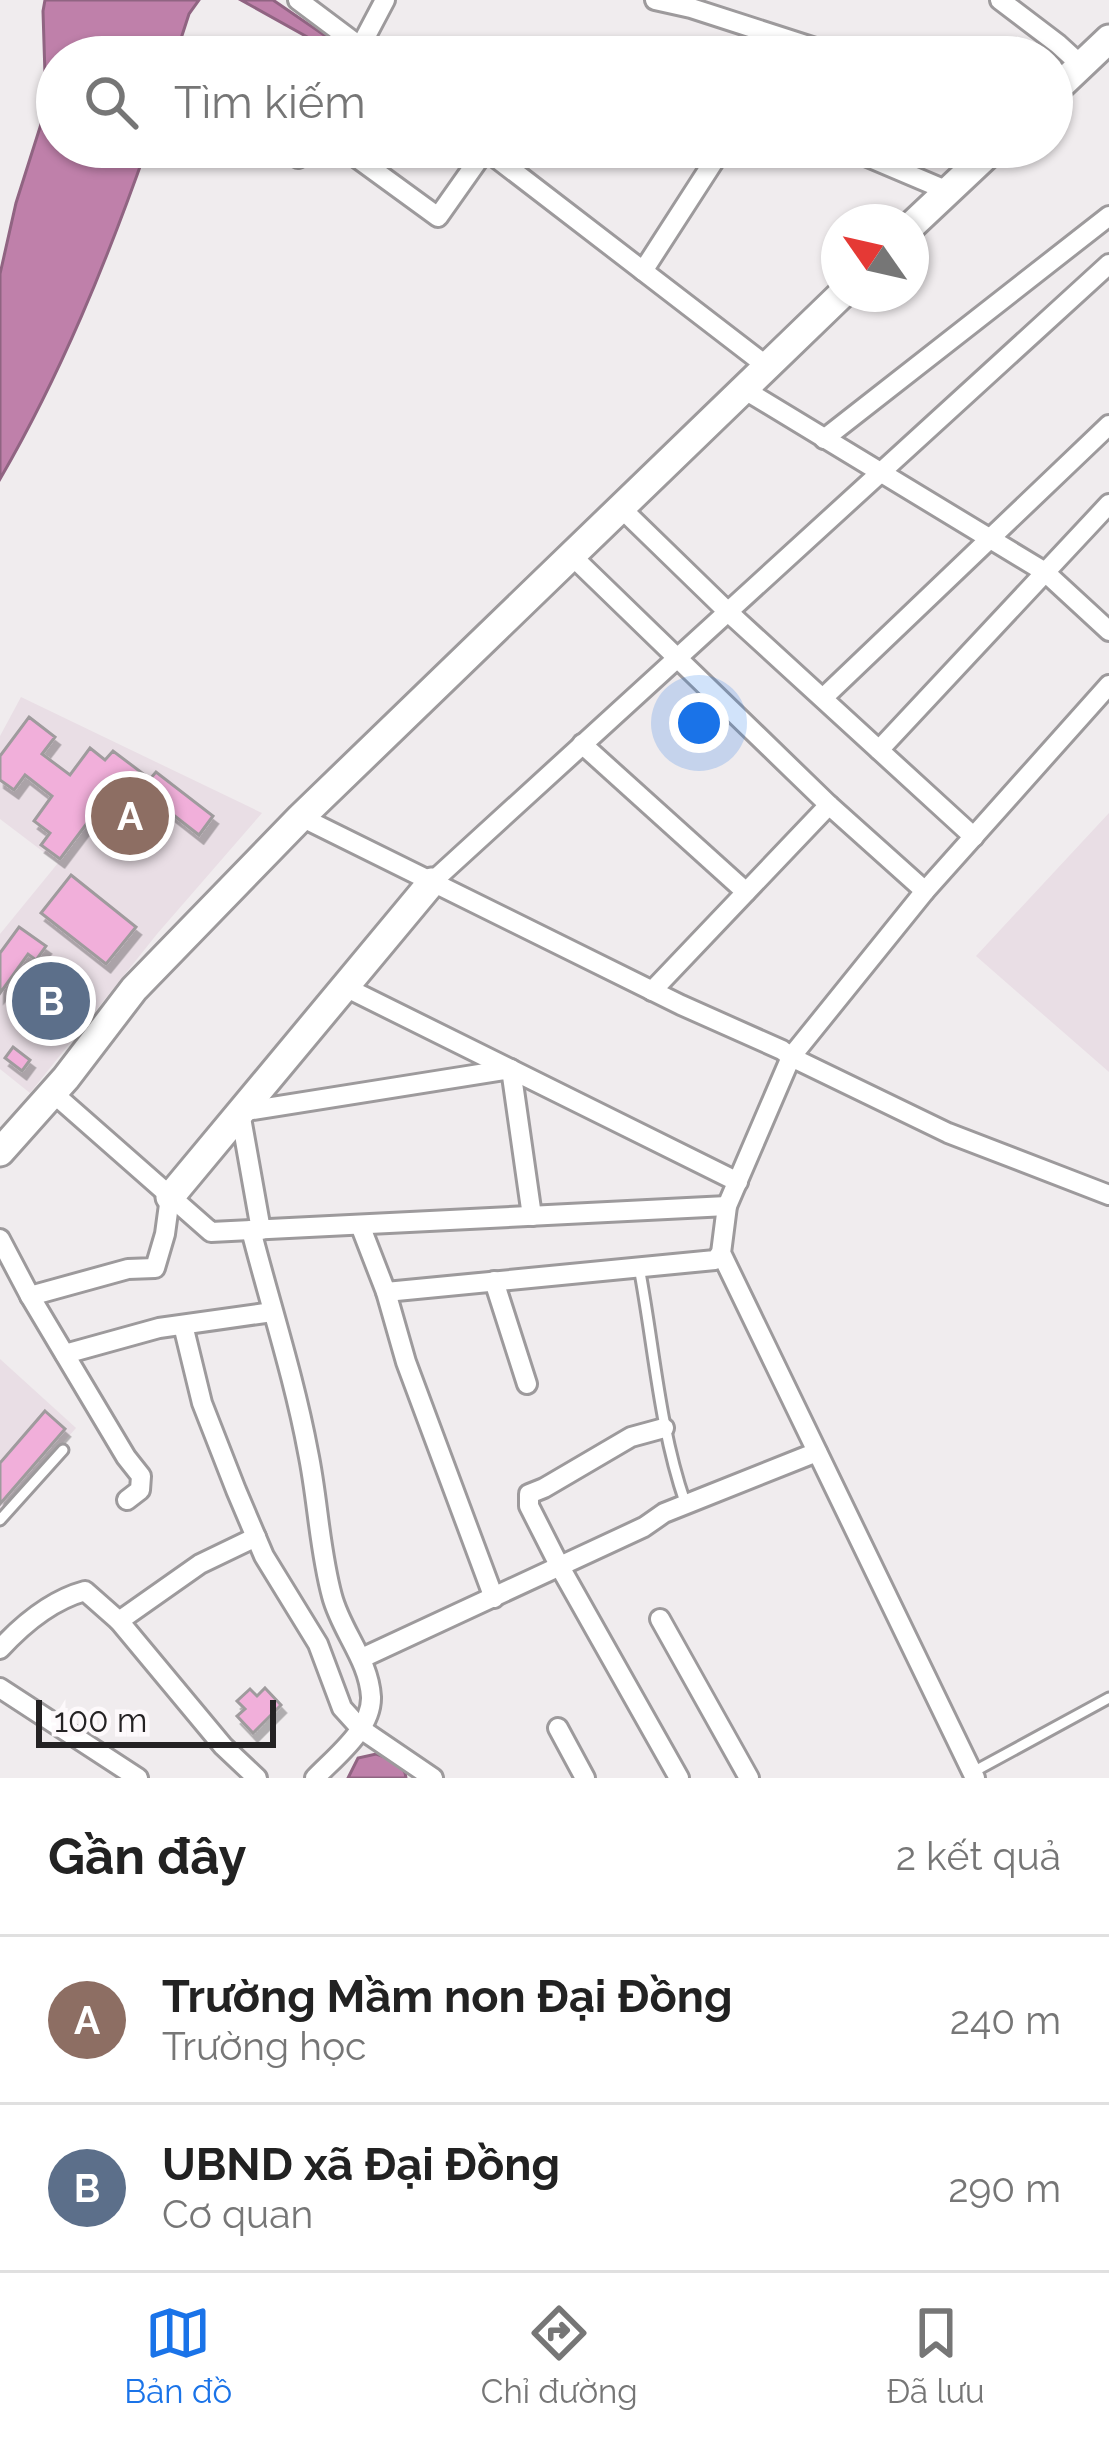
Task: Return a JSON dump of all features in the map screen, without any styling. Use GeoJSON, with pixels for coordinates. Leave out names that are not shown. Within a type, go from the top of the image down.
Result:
{"type":"FeatureCollection","features":[{"type":"Feature","properties":{"kind":"main road"},"geometry":{"type":"LineString","coordinates":[[1073,73],[1109,39]]}},
{"type":"Feature","properties":{"kind":"main road"},"geometry":{"type":"LineString","coordinates":[[929,209],[973,168]]}},
{"type":"Feature","properties":{"kind":"main road"},"geometry":{"type":"LineString","coordinates":[[0,1152],[134,989],[302,817],[824,312]]}},
{"type":"Feature","properties":{"kind":"main road"},"geometry":{"type":"LineString","coordinates":[[170,1197],[432,882]]}},
{"type":"Feature","properties":{"kind":"street"},"geometry":{"type":"LineString","coordinates":[[298,0],[346,36]]}},
{"type":"Feature","properties":{"kind":"street"},"geometry":{"type":"LineString","coordinates":[[370,36],[385,0]]}},
{"type":"Feature","properties":{"kind":"street"},"geometry":{"type":"LineString","coordinates":[[655,0],[778,36]]}},
{"type":"Feature","properties":{"kind":"street"},"geometry":{"type":"LineString","coordinates":[[1000,0],[1047,36]]}},
{"type":"Feature","properties":{"kind":"street"},"geometry":{"type":"LineString","coordinates":[[1073,57],[1082,65]]}},
{"type":"Feature","properties":{"kind":"street"},"geometry":{"type":"LineString","coordinates":[[370,168],[438,218],[471,168]]}},
{"type":"Feature","properties":{"kind":"street"},"geometry":{"type":"LineString","coordinates":[[510,168],[768,367]]}},
{"type":"Feature","properties":{"kind":"street"},"geometry":{"type":"LineString","coordinates":[[643,271],[709,168]]}},
{"type":"Feature","properties":{"kind":"street"},"geometry":{"type":"LineString","coordinates":[[894,168],[948,191]]}},
{"type":"Feature","properties":{"kind":"street"},"geometry":{"type":"LineString","coordinates":[[824,439],[1109,216]]}},
{"type":"Feature","properties":{"kind":"street"},"geometry":{"type":"LineString","coordinates":[[432,882],[1109,264]]}},
{"type":"Feature","properties":{"kind":"street"},"geometry":{"type":"LineString","coordinates":[[745,390],[1045,572],[1109,631]]}},
{"type":"Feature","properties":{"kind":"street"},"geometry":{"type":"LineString","coordinates":[[823,698],[1109,425]]}},
{"type":"Feature","properties":{"kind":"street"},"geometry":{"type":"LineString","coordinates":[[879,750],[1109,504]]}},
{"type":"Feature","properties":{"kind":"street"},"geometry":{"type":"LineString","coordinates":[[621,508],[974,837]]}},
{"type":"Feature","properties":{"kind":"street"},"geometry":{"type":"LineString","coordinates":[[571,555],[829,805],[926,891]]}},
{"type":"Feature","properties":{"kind":"street"},"geometry":{"type":"LineString","coordinates":[[386,1292],[716,1260],[727,1206],[791,1057],[926,891],[1109,685]]}},
{"type":"Feature","properties":{"kind":"street"},"geometry":{"type":"LineString","coordinates":[[582,744],[746,892]]}},
{"type":"Feature","properties":{"kind":"street"},"geometry":{"type":"LineString","coordinates":[[652,991],[829,805]]}},
{"type":"Feature","properties":{"kind":"street"},"geometry":{"type":"LineString","coordinates":[[302,817],[948,1133],[1109,1195]]}},
{"type":"Feature","properties":{"kind":"street"},"geometry":{"type":"LineString","coordinates":[[345,987],[739,1182]]}},
{"type":"Feature","properties":{"kind":"street"},"geometry":{"type":"LineString","coordinates":[[316,1778],[361,1729],[371,1701],[362,1658],[333,1600],[308,1446],[272,1312],[256,1230],[240,1112],[511,1069]]}},
{"type":"Feature","properties":{"kind":"street"},"geometry":{"type":"LineString","coordinates":[[511,1069],[532,1216]]}},
{"type":"Feature","properties":{"kind":"street"},"geometry":{"type":"LineString","coordinates":[[53,1093],[211,1232],[727,1206]]}},
{"type":"Feature","properties":{"kind":"street"},"geometry":{"type":"LineString","coordinates":[[30,1296],[128,1269],[154,1268],[170,1197]]}},
{"type":"Feature","properties":{"kind":"street"},"geometry":{"type":"LineString","coordinates":[[360,1225],[494,1598]]}},
{"type":"Feature","properties":{"kind":"street"},"geometry":{"type":"LineString","coordinates":[[0,1239],[142,1476],[140,1490],[127,1500]]}},
{"type":"Feature","properties":{"kind":"street"},"geometry":{"type":"LineString","coordinates":[[721,1253],[972,1771],[953,1778]]}},
{"type":"Feature","properties":{"kind":"street"},"geometry":{"type":"LineString","coordinates":[[494,1281],[527,1384]]}},
{"type":"Feature","properties":{"kind":"street"},"geometry":{"type":"LineString","coordinates":[[65,1354],[159,1328],[272,1312]]}},
{"type":"Feature","properties":{"kind":"street"},"geometry":{"type":"LineString","coordinates":[[183,1325],[202,1403],[256,1537],[318,1644],[342,1708],[361,1729],[433,1778]]}},
{"type":"Feature","properties":{"kind":"street"},"geometry":{"type":"LineString","coordinates":[[664,1428],[631,1437],[529,1494],[529,1506],[680,1778]]}},
{"type":"Feature","properties":{"kind":"street"},"geometry":{"type":"LineString","coordinates":[[362,1658],[686,1504],[817,1452]]}},
{"type":"Feature","properties":{"kind":"street"},"geometry":{"type":"LineString","coordinates":[[119,1621],[200,1564],[256,1537]]}},
{"type":"Feature","properties":{"kind":"street"},"geometry":{"type":"LineString","coordinates":[[0,1649],[39,1615],[85,1591],[119,1621],[223,1746],[256,1778]]}},
{"type":"Feature","properties":{"kind":"street"},"geometry":{"type":"LineString","coordinates":[[659,1619],[748,1778]]}},
{"type":"Feature","properties":{"kind":"street"},"geometry":{"type":"LineString","coordinates":[[0,1688],[138,1778]]}},
{"type":"Feature","properties":{"kind":"street"},"geometry":{"type":"LineString","coordinates":[[558,1728],[585,1778]]}},
{"type":"Feature","properties":{"kind":"lane"},"geometry":{"type":"LineString","coordinates":[[639,1267],[664,1428],[686,1504]]}},
{"type":"Feature","properties":{"kind":"lane"},"geometry":{"type":"LineString","coordinates":[[0,1520],[63,1450]]}},
{"type":"Feature","properties":{"kind":"lane"},"geometry":{"type":"LineString","coordinates":[[972,1771],[1109,1698]]}},
{"type":"Feature","properties":{"kind":"shaded area"},"geometry":{"type":"Polygon","coordinates":[[[45,0],[199,0],[182,36],[44,36],[45,0]]]}},
{"type":"Feature","properties":{"kind":"shaded area"},"geometry":{"type":"Polygon","coordinates":[[[241,0],[273,0],[326,36],[306,36],[241,0]]]}},
{"type":"Feature","properties":{"kind":"shaded area"},"geometry":{"type":"Polygon","coordinates":[[[36,140],[36,168],[139,168],[81,316],[0,479],[0,274],[36,140]]]}},
{"type":"Feature","properties":{"kind":"shaded area"},"geometry":{"type":"Polygon","coordinates":[[[21,697],[262,813],[157,934],[30,1093],[0,1069],[0,934],[58,863],[0,819],[0,736],[21,697]]]}},
{"type":"Feature","properties":{"kind":"shaded area"},"geometry":{"type":"Polygon","coordinates":[[[1109,813],[1109,1072],[976,956],[1109,813]]]}},
{"type":"Feature","properties":{"kind":"shaded area"},"geometry":{"type":"Polygon","coordinates":[[[0,1359],[76,1428],[0,1513],[0,1359]]]}},
{"type":"Feature","properties":{"kind":"shaded area"},"geometry":{"type":"Polygon","coordinates":[[[376,1754],[399,1765],[406,1778],[348,1778],[358,1758],[376,1754]]]}},
{"type":"Feature","properties":{"kind":"building"},"geometry":{"type":"Polygon","coordinates":[[[29,717],[55,737],[42,754],[70,775],[90,748],[105,760],[113,751],[150,779],[156,772],[213,816],[199,835],[125,777],[102,807],[134,831],[124,844],[90,819],[60,859],[41,845],[50,833],[34,821],[52,796],[25,775],[14,790],[0,780],[0,756],[29,717]]]}},
{"type":"Feature","properties":{"kind":"building"},"geometry":{"type":"Polygon","coordinates":[[[71,875],[136,927],[106,964],[41,913],[71,875]]]}},
{"type":"Feature","properties":{"kind":"building"},"geometry":{"type":"Polygon","coordinates":[[[19,927],[46,946],[36,960],[28,954],[0,993],[0,953],[19,927]]]}},
{"type":"Feature","properties":{"kind":"building"},"geometry":{"type":"Polygon","coordinates":[[[13,1047],[30,1060],[22,1071],[5,1058],[13,1047]]]}},
{"type":"Feature","properties":{"kind":"building"},"geometry":{"type":"Polygon","coordinates":[[[45,1411],[65,1429],[0,1504],[0,1463],[45,1411]]]}},
{"type":"Feature","properties":{"kind":"building"},"geometry":{"type":"Polygon","coordinates":[[[265,1688],[281,1705],[253,1733],[237,1716],[245,1709],[237,1701],[250,1689],[257,1696],[265,1688]]]}},
{"type":"Feature","properties":{"kind":"place","name":"Trường Mầm non Đại Đồng"},"geometry":{"type":"Point","coordinates":[130,816]}},
{"type":"Feature","properties":{"kind":"place","name":"UBND xã Đại Đồng"},"geometry":{"type":"Point","coordinates":[51,1001]}}]}
